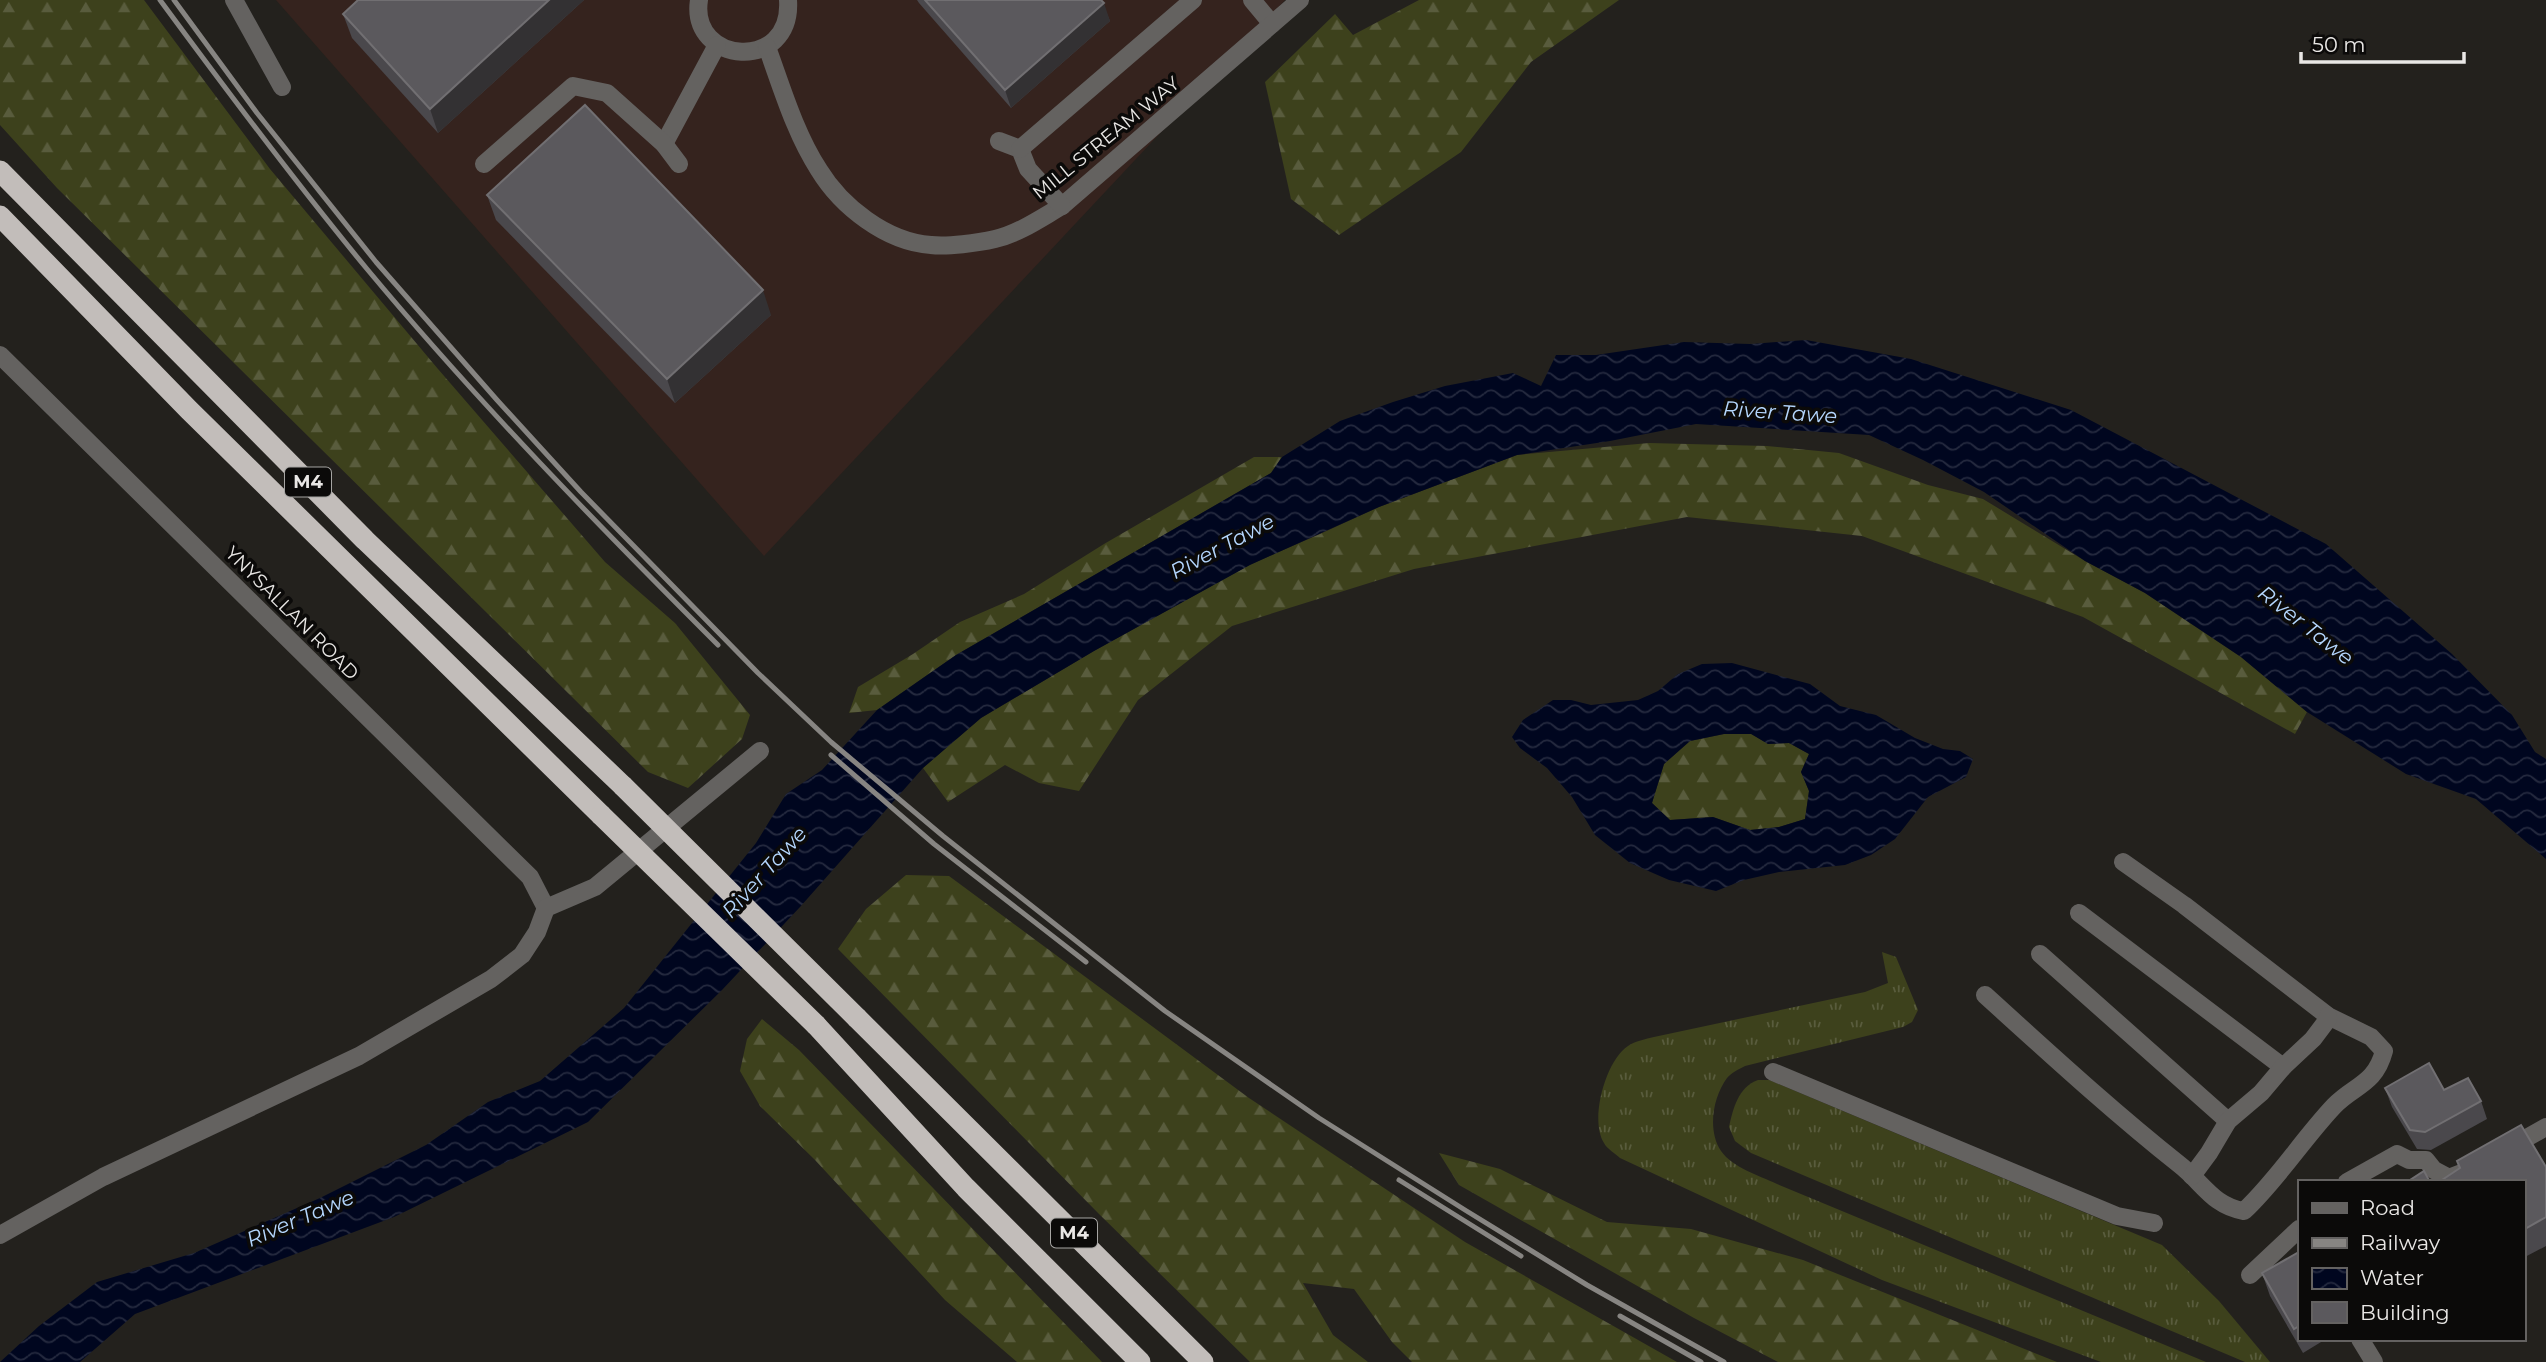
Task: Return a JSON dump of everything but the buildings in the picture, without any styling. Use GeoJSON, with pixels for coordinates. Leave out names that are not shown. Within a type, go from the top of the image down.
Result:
{"type":"FeatureCollection","features":[{"type":"Feature","properties":{"kind":"highway","name":"M4"},"geometry":{"type":"LineString","coordinates":[[0,171],[365,540],[623,786],[1203,1362]]}},
{"type":"Feature","properties":{"kind":"highway","name":"M4"},"geometry":{"type":"LineString","coordinates":[[0,216],[189,410],[816,1025],[966,1188],[1140,1362]]}},
{"type":"Feature","properties":{"kind":"street"},"geometry":{"type":"LineString","coordinates":[[234,0],[282,87]]}},
{"type":"Feature","properties":{"kind":"street"},"geometry":{"type":"LineString","coordinates":[[699,0],[701,23],[710,39],[732,52],[752,52],[767,47],[776,39],[785,26],[789,12],[788,0]]}},
{"type":"Feature","properties":{"kind":"street"},"geometry":{"type":"LineString","coordinates":[[1020,149],[1193,0]]}},
{"type":"Feature","properties":{"kind":"street"},"geometry":{"type":"LineString","coordinates":[[1252,0],[1272,24]]}},
{"type":"Feature","properties":{"kind":"street","name":"MILL STREAM WAY"},"geometry":{"type":"LineString","coordinates":[[767,47],[789,110],[818,169],[842,202],[870,222],[895,235],[930,245],[961,243],[996,239],[1027,226],[1062,206],[1300,0]]}},
{"type":"Feature","properties":{"kind":"street"},"geometry":{"type":"LineString","coordinates":[[664,144],[717,45]]}},
{"type":"Feature","properties":{"kind":"street"},"geometry":{"type":"LineString","coordinates":[[484,164],[573,86],[607,93],[664,144],[679,164]]}},
{"type":"Feature","properties":{"kind":"street"},"geometry":{"type":"LineString","coordinates":[[999,141],[1020,149],[1028,169],[1062,206]]}},
{"type":"Feature","properties":{"kind":"street","name":"YNYSALLAN ROAD"},"geometry":{"type":"LineString","coordinates":[[0,355],[530,877],[546,908]]}},
{"type":"Feature","properties":{"kind":"street"},"geometry":{"type":"LineString","coordinates":[[0,1235],[103,1177],[359,1056],[491,979],[522,955],[537,932],[546,908],[595,887],[760,751]]}},
{"type":"Feature","properties":{"kind":"street"},"geometry":{"type":"LineString","coordinates":[[1985,995],[2107,1107],[2192,1176],[2208,1193],[2229,1208],[2244,1210],[2288,1163],[2337,1103],[2361,1087],[2380,1065],[2384,1051],[2371,1037],[2328,1016],[2184,905],[2123,862]]}},
{"type":"Feature","properties":{"kind":"street"},"geometry":{"type":"LineString","coordinates":[[2079,913],[2283,1067]]}},
{"type":"Feature","properties":{"kind":"street"},"geometry":{"type":"LineString","coordinates":[[2040,954],[2228,1121]]}},
{"type":"Feature","properties":{"kind":"street"},"geometry":{"type":"LineString","coordinates":[[2192,1176],[2228,1121],[2261,1093],[2283,1067],[2314,1039],[2328,1016]]}},
{"type":"Feature","properties":{"kind":"street"},"geometry":{"type":"LineString","coordinates":[[1773,1072],[2117,1216],[2154,1223]]}},
{"type":"Feature","properties":{"kind":"street"},"geometry":{"type":"LineString","coordinates":[[2351,1180],[2397,1154],[2409,1160],[2426,1160],[2434,1170],[2449,1178],[2546,1127]]}},
{"type":"Feature","properties":{"kind":"street"},"geometry":{"type":"LineString","coordinates":[[2250,1275],[2298,1236]]}},
{"type":"Feature","properties":{"kind":"street"},"geometry":{"type":"LineString","coordinates":[[2361,1341],[2374,1362]]}},
{"type":"Feature","properties":{"kind":"shaded area"},"geometry":{"type":"Polygon","coordinates":[[[276,0],[1285,0],[764,556],[276,0]]]}},
{"type":"Feature","properties":{"kind":"green space"},"geometry":{"type":"Polygon","coordinates":[[[0,0],[144,0],[270,169],[438,369],[605,562],[675,623],[750,715],[742,739],[688,788],[648,772],[57,188],[0,125],[0,0]]]}},
{"type":"Feature","properties":{"kind":"green space"},"geometry":{"type":"Polygon","coordinates":[[[1419,0],[1619,0],[1531,62],[1461,152],[1339,235],[1291,199],[1265,82],[1335,14],[1353,35],[1419,0]]]}},
{"type":"Feature","properties":{"kind":"green space"},"geometry":{"type":"Polygon","coordinates":[[[1649,443],[1767,446],[1839,453],[1928,485],[1983,499],[2085,561],[2145,593],[2241,657],[2307,712],[2295,734],[2083,617],[1862,536],[1687,517],[1414,569],[1232,626],[1138,700],[1079,791],[1039,783],[1005,765],[948,802],[923,768],[981,718],[1094,651],[1249,565],[1379,507],[1517,455],[1649,443]]]}},
{"type":"Feature","properties":{"kind":"green space"},"geometry":{"type":"Polygon","coordinates":[[[1254,457],[1282,457],[1271,473],[956,655],[877,710],[849,713],[858,687],[960,622],[1024,594],[1254,457]]]}},
{"type":"Feature","properties":{"kind":"green space"},"geometry":{"type":"Polygon","coordinates":[[[1724,734],[1752,734],[1768,744],[1789,743],[1809,754],[1801,772],[1809,791],[1805,819],[1779,827],[1750,830],[1713,817],[1670,820],[1652,803],[1664,764],[1690,741],[1724,734]]]}},
{"type":"Feature","properties":{"kind":"green space"},"geometry":{"type":"Polygon","coordinates":[[[906,875],[949,876],[1249,1098],[1465,1242],[1677,1362],[1412,1362],[1392,1342],[1354,1289],[1303,1283],[1333,1335],[1368,1362],[1250,1362],[1099,1214],[838,949],[866,909],[906,875]]]}},
{"type":"Feature","properties":{"kind":"green space"},"geometry":{"type":"Polygon","coordinates":[[[1882,952],[1896,957],[1918,1010],[1912,1022],[1903,1027],[1745,1066],[1733,1073],[1722,1086],[1715,1104],[1714,1133],[1721,1151],[1739,1167],[1754,1174],[2206,1362],[2101,1362],[1882,1280],[1620,1158],[1605,1145],[1598,1120],[1602,1091],[1613,1064],[1628,1046],[1654,1037],[1865,992],[1888,983],[1882,952]]]}},
{"type":"Feature","properties":{"kind":"green space"},"geometry":{"type":"Polygon","coordinates":[[[762,1019],[799,1050],[1102,1362],[1017,1362],[945,1300],[815,1160],[760,1106],[740,1071],[747,1039],[762,1019]]]}},
{"type":"Feature","properties":{"kind":"green space"},"geometry":{"type":"Polygon","coordinates":[[[1758,1080],[1769,1080],[2162,1245],[2219,1301],[2270,1362],[2245,1362],[1751,1153],[1735,1141],[1729,1127],[1741,1093],[1758,1080]]]}},
{"type":"Feature","properties":{"kind":"green space"},"geometry":{"type":"Polygon","coordinates":[[[1439,1153],[1500,1169],[1607,1222],[1691,1229],[1803,1260],[2057,1362],[1778,1362],[1694,1318],[1459,1185],[1439,1153]]]}},
{"type":"Feature","properties":{"kind":"water","name":"River Tawe"},"geometry":{"type":"Polygon","coordinates":[[[1806,340],[1911,359],[2071,410],[2326,544],[2452,654],[2512,715],[2535,752],[2546,759],[2546,859],[2476,799],[2406,774],[2307,712],[2241,657],[2145,593],[2085,561],[1984,492],[1869,435],[1696,424],[1517,455],[1379,507],[1250,565],[1094,651],[981,718],[923,768],[800,907],[722,990],[588,1122],[394,1217],[135,1314],[80,1362],[0,1362],[39,1326],[97,1282],[194,1253],[320,1198],[426,1145],[488,1102],[540,1081],[624,1008],[756,843],[786,794],[822,770],[877,710],[956,655],[1271,473],[1282,457],[1340,421],[1445,386],[1513,373],[1541,386],[1556,355],[1596,355],[1684,342],[1750,344],[1806,340]]]}},
{"type":"Feature","properties":{"kind":"water"},"geometry":{"type":"Polygon","coordinates":[[[1732,663],[1810,684],[1840,706],[1876,715],[1915,738],[1943,749],[1960,751],[1973,759],[1966,777],[1928,797],[1895,839],[1871,855],[1845,865],[1779,872],[1744,880],[1716,891],[1669,880],[1630,863],[1595,835],[1572,797],[1547,768],[1520,748],[1512,737],[1523,720],[1553,700],[1571,700],[1591,705],[1638,700],[1658,691],[1678,674],[1702,664],[1732,663]],[[1724,734],[1690,741],[1664,764],[1652,803],[1670,820],[1713,817],[1750,830],[1779,827],[1805,819],[1809,791],[1801,772],[1809,754],[1789,743],[1768,744],[1751,734],[1724,734]]]}},
{"type":"Feature","properties":{"kind":"railway"},"geometry":{"type":"LineString","coordinates":[[160,0],[288,170],[409,318],[538,461],[718,645]]}},
{"type":"Feature","properties":{"kind":"railway"},"geometry":{"type":"LineString","coordinates":[[174,0],[257,113],[376,262],[497,400],[581,492],[758,673],[831,742],[943,836],[1165,1011],[1319,1118],[1587,1285],[1724,1362]]}},
{"type":"Feature","properties":{"kind":"railway"},"geometry":{"type":"LineString","coordinates":[[831,755],[934,844],[1086,962]]}},
{"type":"Feature","properties":{"kind":"railway"},"geometry":{"type":"LineString","coordinates":[[1399,1180],[1521,1256]]}},
{"type":"Feature","properties":{"kind":"railway"},"geometry":{"type":"LineString","coordinates":[[1620,1316],[1701,1362]]}}]}
